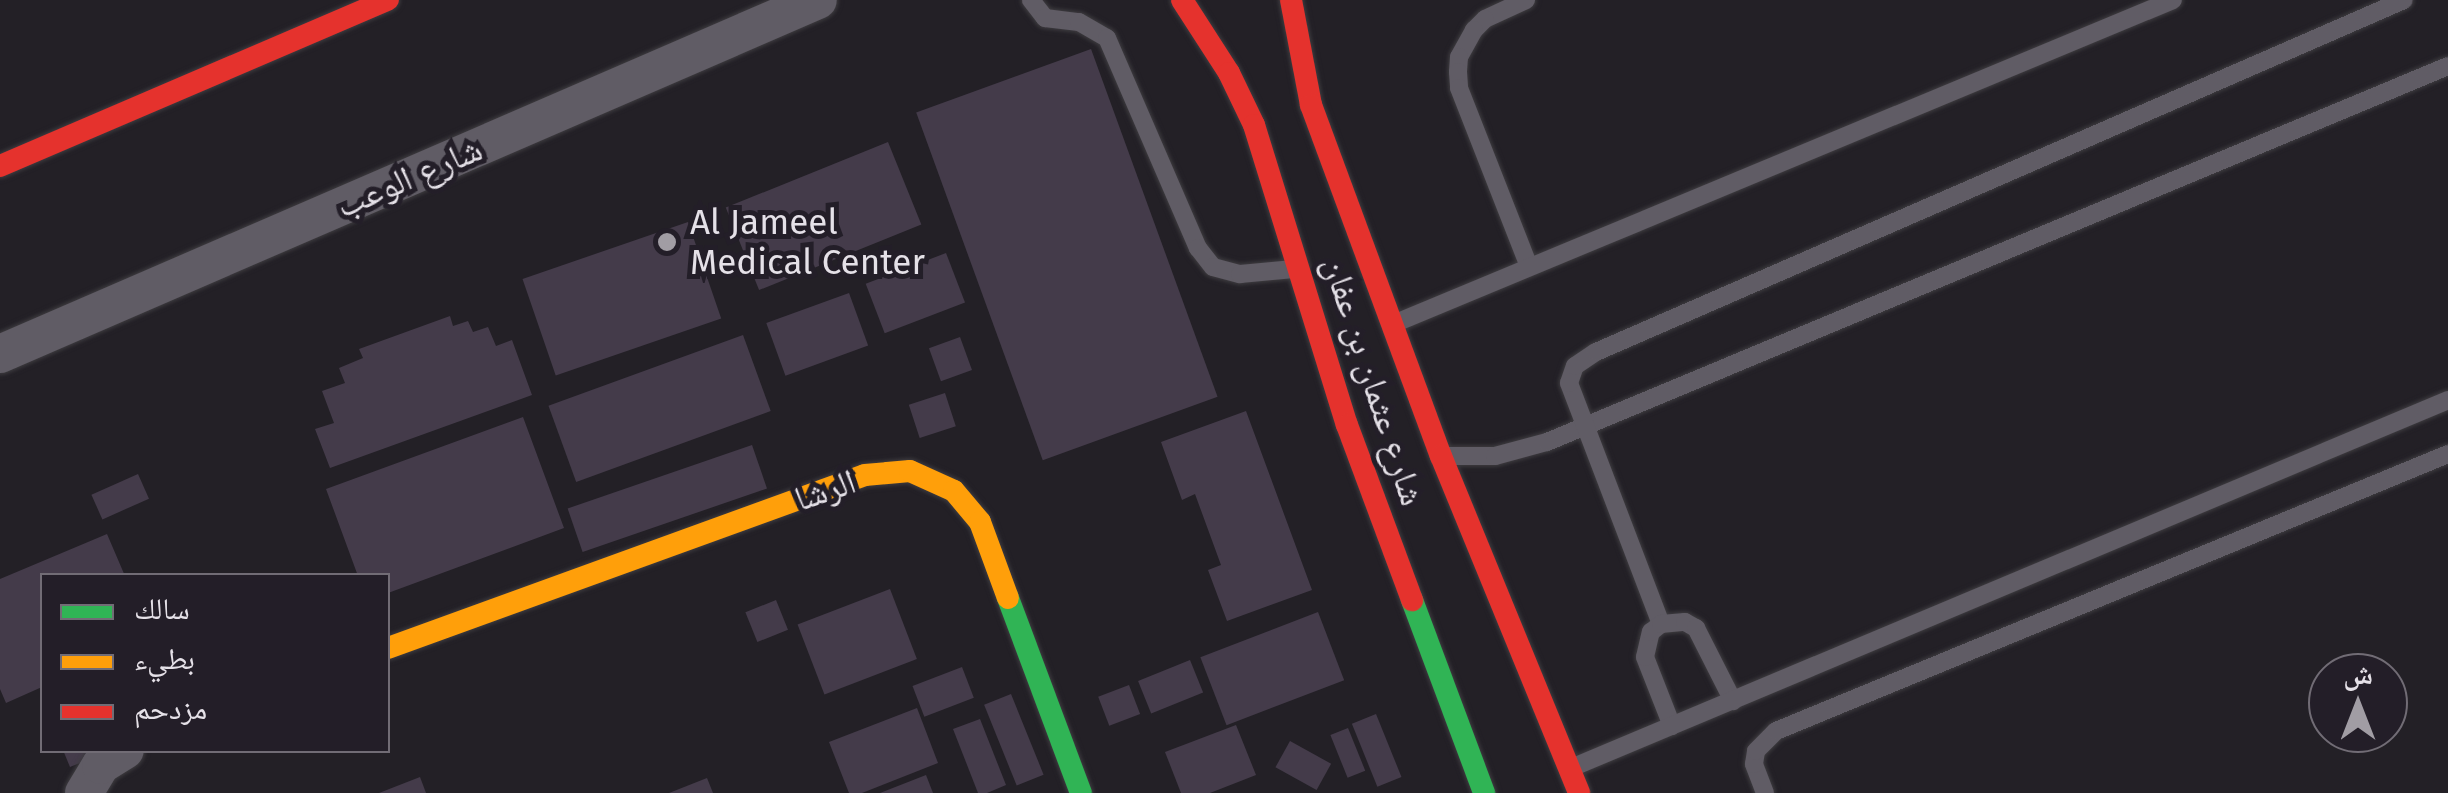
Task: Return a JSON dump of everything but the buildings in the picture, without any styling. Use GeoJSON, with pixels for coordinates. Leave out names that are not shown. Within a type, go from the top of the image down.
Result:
{"type":"FeatureCollection","features":[{"type":"Feature","properties":{"kind":"street"},"geometry":{"type":"LineString","coordinates":[[0,166],[388,0]]}},
{"type":"Feature","properties":{"kind":"street","name":"شارع الوعب"},"geometry":{"type":"LineString","coordinates":[[0,354],[818,0]]}},
{"type":"Feature","properties":{"kind":"street","name":"شارع عثمان بن عفان"},"geometry":{"type":"LineString","coordinates":[[1182,0],[1229,73],[1254,125],[1347,425],[1484,793]]}},
{"type":"Feature","properties":{"kind":"street"},"geometry":{"type":"LineString","coordinates":[[1267,0],[1312,104]]}},
{"type":"Feature","properties":{"kind":"street","name":"شارع عثمان بن عفان"},"geometry":{"type":"LineString","coordinates":[[1291,0],[1312,104],[1441,456],[1579,793]]}},
{"type":"Feature","properties":{"kind":"street"},"geometry":{"type":"LineString","coordinates":[[1221,18],[1254,125]]}},
{"type":"Feature","properties":{"kind":"street","name":"الرشا"},"geometry":{"type":"LineString","coordinates":[[390,647],[865,475],[910,471],[954,491],[980,522],[1081,793]]}},
{"type":"Feature","properties":{"kind":"street"},"geometry":{"type":"LineString","coordinates":[[84,793],[101,765],[120,753]]}},
{"type":"Feature","properties":{"kind":"lane"},"geometry":{"type":"LineString","coordinates":[[1030,0],[1045,18],[1078,22],[1107,38],[1198,248],[1212,267],[1240,274],[1300,268]]}},
{"type":"Feature","properties":{"kind":"lane"},"geometry":{"type":"LineString","coordinates":[[1526,0],[1484,19],[1459,57],[1458,72],[1459,88],[1529,267]]}},
{"type":"Feature","properties":{"kind":"lane"},"geometry":{"type":"LineString","coordinates":[[1392,324],[2172,0]]}},
{"type":"Feature","properties":{"kind":"lane"},"geometry":{"type":"LineString","coordinates":[[1661,624],[1569,383],[1574,366],[1596,352],[2404,0]]}},
{"type":"Feature","properties":{"kind":"lane"},"geometry":{"type":"LineString","coordinates":[[1441,456],[1522,451],[2448,66]]}},
{"type":"Feature","properties":{"kind":"lane"},"geometry":{"type":"LineString","coordinates":[[1570,769],[2448,400]]}},
{"type":"Feature","properties":{"kind":"lane"},"geometry":{"type":"LineString","coordinates":[[1765,793],[1754,764],[1756,751],[1776,731],[2448,454]]}},
{"type":"Feature","properties":{"kind":"lane"},"geometry":{"type":"LineString","coordinates":[[1672,726],[1645,657],[1651,632],[1661,624],[1685,622],[1696,628],[1732,701]]}},
{"type":"Feature","properties":{"kind":"traffic: fast"},"geometry":{"type":"LineString","coordinates":[[1008,598],[1081,793]]}},
{"type":"Feature","properties":{"kind":"traffic: fast"},"geometry":{"type":"LineString","coordinates":[[1412,600],[1484,793]]}},
{"type":"Feature","properties":{"kind":"traffic: slow"},"geometry":{"type":"LineString","coordinates":[[390,647],[865,475],[910,471],[954,491],[980,522],[1008,598]]}},
{"type":"Feature","properties":{"kind":"traffic: jam"},"geometry":{"type":"LineString","coordinates":[[0,166],[388,0]]}},
{"type":"Feature","properties":{"kind":"traffic: jam"},"geometry":{"type":"LineString","coordinates":[[1182,0],[1229,73],[1254,125],[1347,425],[1412,600]]}},
{"type":"Feature","properties":{"kind":"traffic: jam"},"geometry":{"type":"LineString","coordinates":[[1291,0],[1311,105],[1441,456],[1579,793]]}},
{"type":"Feature","properties":{"kind":"place","name":"Al Jameel Medical Center"},"geometry":{"type":"Point","coordinates":[667,242]}}]}
